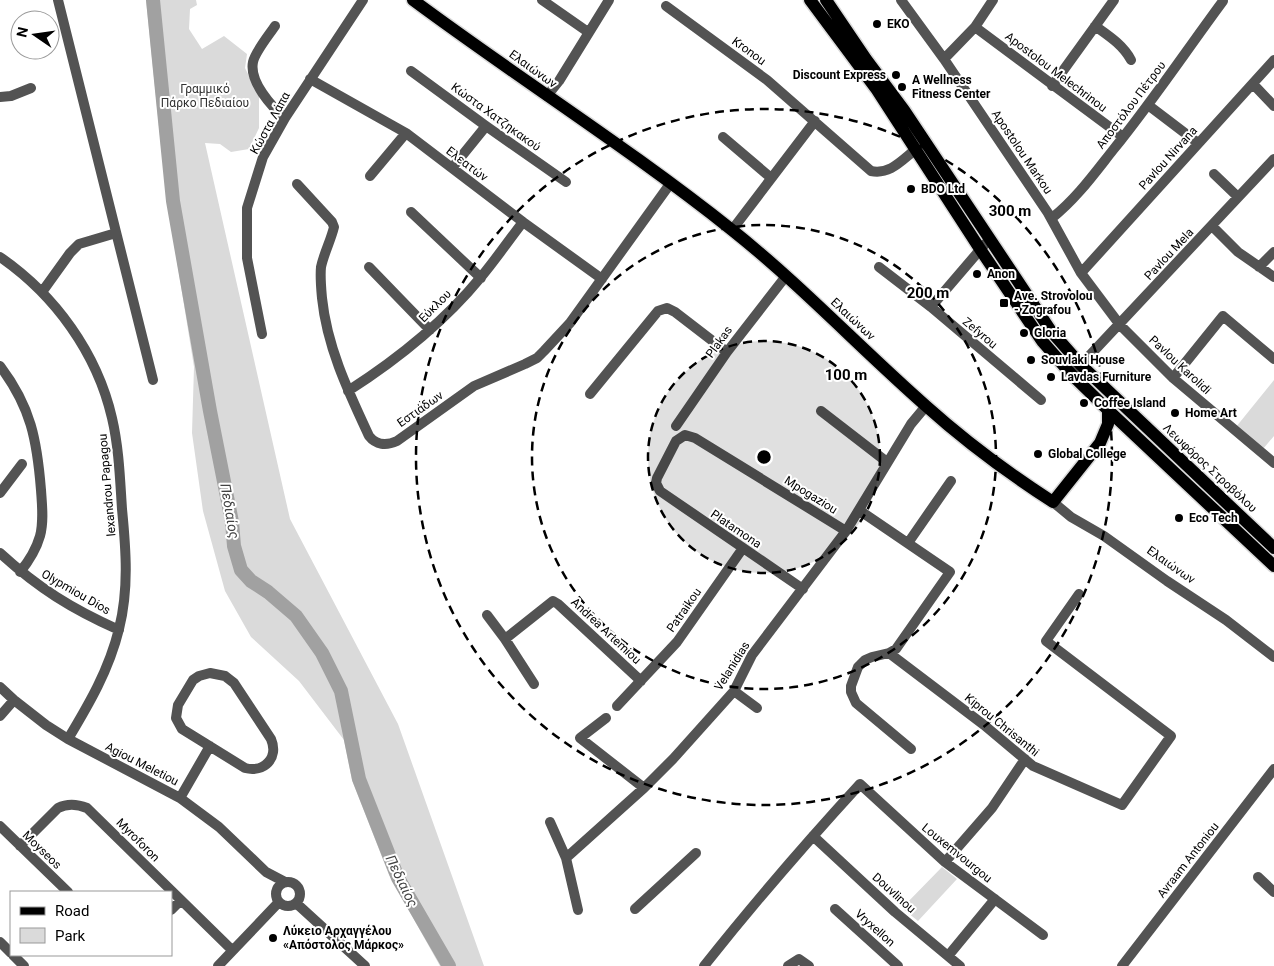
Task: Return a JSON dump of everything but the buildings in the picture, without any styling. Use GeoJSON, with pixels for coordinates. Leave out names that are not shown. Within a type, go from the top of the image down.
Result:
{"type":"FeatureCollection","features":[{"type":"Feature","properties":{"kind":"main road","name":"Ελαιώνων"},"geometry":{"type":"LineString","coordinates":[[413,0],[732,230],[786,276],[926,406],[997,463],[1053,502]]}},
{"type":"Feature","properties":{"kind":"main road","name":"Λεωφόρος Στροβόλου"},"geometry":{"type":"LineString","coordinates":[[810,0],[877,90],[980,250],[1042,341],[1077,370],[1274,548]]}},
{"type":"Feature","properties":{"kind":"main road","name":"Λεωφόρος Στροβόλου"},"geometry":{"type":"LineString","coordinates":[[826,0],[904,110],[1077,370],[1108,410],[1274,566]]}},
{"type":"Feature","properties":{"kind":"main road"},"geometry":{"type":"LineString","coordinates":[[1100,443],[1108,424],[1108,410]]}},
{"type":"Feature","properties":{"kind":"main road"},"geometry":{"type":"LineString","coordinates":[[1053,502],[1100,443],[1112,433],[1130,431]]}},
{"type":"Feature","properties":{"kind":"street"},"geometry":{"type":"LineString","coordinates":[[58,0],[153,380]]}},
{"type":"Feature","properties":{"kind":"street","name":"Κώστα Λάπα"},"geometry":{"type":"LineString","coordinates":[[262,334],[247,258],[246,208],[263,157],[285,118],[362,0]]}},
{"type":"Feature","properties":{"kind":"street"},"geometry":{"type":"LineString","coordinates":[[542,0],[588,32]]}},
{"type":"Feature","properties":{"kind":"street"},"geometry":{"type":"LineString","coordinates":[[547,96],[564,73],[609,0]]}},
{"type":"Feature","properties":{"kind":"street","name":"Apostolou Markou"},"geometry":{"type":"LineString","coordinates":[[901,0],[944,59],[1052,218],[1081,273]]}},
{"type":"Feature","properties":{"kind":"street"},"geometry":{"type":"LineString","coordinates":[[944,59],[974,27],[993,0]]}},
{"type":"Feature","properties":{"kind":"street"},"geometry":{"type":"LineString","coordinates":[[1052,86],[1114,0]]}},
{"type":"Feature","properties":{"kind":"street","name":"Αποστόλου Πέτρου"},"geometry":{"type":"LineString","coordinates":[[1052,218],[1078,195],[1148,105],[1222,1]]}},
{"type":"Feature","properties":{"kind":"street","name":"Kronou"},"geometry":{"type":"LineString","coordinates":[[666,6],[767,80],[871,171],[884,172],[890,170],[915,150]]}},
{"type":"Feature","properties":{"kind":"street"},"geometry":{"type":"LineString","coordinates":[[275,26],[252,65],[256,79],[267,101],[285,118]]}},
{"type":"Feature","properties":{"kind":"street"},"geometry":{"type":"LineString","coordinates":[[1095,26],[1127,51],[1131,60]]}},
{"type":"Feature","properties":{"kind":"street","name":"Apostolou Melechrinou"},"geometry":{"type":"LineString","coordinates":[[974,27],[1123,137]]}},
{"type":"Feature","properties":{"kind":"street","name":"Pavlou Nirvana"},"geometry":{"type":"LineString","coordinates":[[1081,273],[1274,60]]}},
{"type":"Feature","properties":{"kind":"street","name":"Κώστα Χατζηκακού"},"geometry":{"type":"LineString","coordinates":[[412,71],[566,182]]}},
{"type":"Feature","properties":{"kind":"street","name":"Ελεατών"},"geometry":{"type":"LineString","coordinates":[[310,79],[406,133],[602,279]]}},
{"type":"Feature","properties":{"kind":"street"},"geometry":{"type":"LineString","coordinates":[[1252,84],[1274,106]]}},
{"type":"Feature","properties":{"kind":"street"},"geometry":{"type":"LineString","coordinates":[[0,97],[11,96],[31,88]]}},
{"type":"Feature","properties":{"kind":"street"},"geometry":{"type":"LineString","coordinates":[[1148,105],[1198,143]]}},
{"type":"Feature","properties":{"kind":"street"},"geometry":{"type":"LineString","coordinates":[[732,230],[770,177],[815,121]]}},
{"type":"Feature","properties":{"kind":"street"},"geometry":{"type":"LineString","coordinates":[[452,168],[486,126]]}},
{"type":"Feature","properties":{"kind":"street"},"geometry":{"type":"LineString","coordinates":[[370,176],[406,133]]}},
{"type":"Feature","properties":{"kind":"street"},"geometry":{"type":"LineString","coordinates":[[724,137],[770,177]]}},
{"type":"Feature","properties":{"kind":"street","name":"Pavlou Mela"},"geometry":{"type":"LineString","coordinates":[[1077,370],[1274,159]]}},
{"type":"Feature","properties":{"kind":"street"},"geometry":{"type":"LineString","coordinates":[[1214,174],[1238,197]]}},
{"type":"Feature","properties":{"kind":"street","name":"Εστιάδων"},"geometry":{"type":"LineString","coordinates":[[297,184],[334,227],[323,259],[320,279],[329,338],[348,391],[372,440],[382,444],[393,443],[474,386],[537,358],[557,339],[670,184]]}},
{"type":"Feature","properties":{"kind":"street"},"geometry":{"type":"LineString","coordinates":[[411,212],[481,278]]}},
{"type":"Feature","properties":{"kind":"street","name":"Εύκλου"},"geometry":{"type":"LineString","coordinates":[[348,391],[404,352],[430,330],[481,278],[523,222]]}},
{"type":"Feature","properties":{"kind":"street"},"geometry":{"type":"LineString","coordinates":[[1212,226],[1238,252],[1274,277]]}},
{"type":"Feature","properties":{"kind":"street"},"geometry":{"type":"LineString","coordinates":[[42,292],[70,253],[79,244],[116,233]]}},
{"type":"Feature","properties":{"kind":"street"},"geometry":{"type":"LineString","coordinates":[[931,307],[990,240]]}},
{"type":"Feature","properties":{"kind":"street"},"geometry":{"type":"LineString","coordinates":[[1259,267],[1274,252]]}},
{"type":"Feature","properties":{"kind":"street","name":"lexandrou Papagou"},"geometry":{"type":"LineString","coordinates":[[0,257],[24,275],[42,292],[65,318],[80,340],[99,377],[112,418],[117,446],[126,568],[123,610],[119,630],[102,680],[68,739]]}},
{"type":"Feature","properties":{"kind":"street"},"geometry":{"type":"LineString","coordinates":[[369,267],[430,330]]}},
{"type":"Feature","properties":{"kind":"street","name":"Zefyrou"},"geometry":{"type":"LineString","coordinates":[[878,267],[931,307],[1041,400]]}},
{"type":"Feature","properties":{"kind":"street","name":"Pavlou Karolidi"},"geometry":{"type":"LineString","coordinates":[[1081,273],[1120,325],[1173,378],[1274,463]]}},
{"type":"Feature","properties":{"kind":"street","name":"Plakas"},"geometry":{"type":"LineString","coordinates":[[676,426],[727,352],[786,276]]}},
{"type":"Feature","properties":{"kind":"street"},"geometry":{"type":"LineString","coordinates":[[590,394],[658,311],[667,308],[675,312],[727,352]]}},
{"type":"Feature","properties":{"kind":"street"},"geometry":{"type":"LineString","coordinates":[[1173,378],[1224,316],[1274,359]]}},
{"type":"Feature","properties":{"kind":"street"},"geometry":{"type":"LineString","coordinates":[[0,366],[12,381],[26,409],[36,445],[40,477],[43,511],[41,534],[30,559],[20,572]]}},
{"type":"Feature","properties":{"kind":"street","name":"Velanidias"},"geometry":{"type":"LineString","coordinates":[[566,858],[644,788],[673,759],[734,691],[752,655],[846,531],[911,424],[926,406]]}},
{"type":"Feature","properties":{"kind":"street"},"geometry":{"type":"LineString","coordinates":[[821,411],[887,462]]}},
{"type":"Feature","properties":{"kind":"street","name":"Platamona"},"geometry":{"type":"LineString","coordinates":[[686,435],[676,441],[657,478],[657,488],[660,492],[803,589]]}},
{"type":"Feature","properties":{"kind":"street","name":"Mpogaziou"},"geometry":{"type":"LineString","coordinates":[[686,435],[695,438],[846,531]]}},
{"type":"Feature","properties":{"kind":"street"},"geometry":{"type":"LineString","coordinates":[[0,492],[22,464]]}},
{"type":"Feature","properties":{"kind":"street"},"geometry":{"type":"LineString","coordinates":[[908,543],[951,481]]}},
{"type":"Feature","properties":{"kind":"street","name":"Ελαιώνων"},"geometry":{"type":"LineString","coordinates":[[1053,502],[1071,517],[1104,536],[1226,620],[1274,657]]}},
{"type":"Feature","properties":{"kind":"street"},"geometry":{"type":"LineString","coordinates":[[859,510],[950,572],[896,650],[865,660],[858,667],[851,686],[851,692],[856,703],[911,750]]}},
{"type":"Feature","properties":{"kind":"street","name":"Patraikou"},"geometry":{"type":"LineString","coordinates":[[617,706],[677,642],[743,548]]}},
{"type":"Feature","properties":{"kind":"street","name":"Olypmiou Dios"},"geometry":{"type":"LineString","coordinates":[[0,553],[41,588],[65,603],[119,630]]}},
{"type":"Feature","properties":{"kind":"street","name":"Kiprou Chrisanthi"},"geometry":{"type":"LineString","coordinates":[[889,653],[984,725],[1033,766],[1122,805],[1171,736],[1046,641],[1079,594]]}},
{"type":"Feature","properties":{"kind":"street","name":"Andrea Artemiou"},"geometry":{"type":"LineString","coordinates":[[505,639],[553,602],[558,604],[641,681]]}},
{"type":"Feature","properties":{"kind":"street"},"geometry":{"type":"LineString","coordinates":[[487,615],[534,684]]}},
{"type":"Feature","properties":{"kind":"street"},"geometry":{"type":"LineString","coordinates":[[210,672],[225,676],[234,683],[265,728],[274,749],[268,764],[253,770],[242,766],[210,746],[182,729],[176,718],[176,711],[181,698],[193,680],[210,672]]}},
{"type":"Feature","properties":{"kind":"street","name":"Agiou Meletiou"},"geometry":{"type":"LineString","coordinates":[[0,687],[46,725],[68,739],[180,798],[219,827],[266,872],[285,882]]}},
{"type":"Feature","properties":{"kind":"street"},"geometry":{"type":"LineString","coordinates":[[734,691],[757,708]]}},
{"type":"Feature","properties":{"kind":"street"},"geometry":{"type":"LineString","coordinates":[[0,716],[14,700]]}},
{"type":"Feature","properties":{"kind":"street"},"geometry":{"type":"LineString","coordinates":[[606,718],[580,738],[644,788]]}},
{"type":"Feature","properties":{"kind":"street"},"geometry":{"type":"LineString","coordinates":[[180,798],[210,746]]}},
{"type":"Feature","properties":{"kind":"street"},"geometry":{"type":"LineString","coordinates":[[945,862],[992,808],[1025,759]]}},
{"type":"Feature","properties":{"kind":"street","name":"Avraam Antoniou"},"geometry":{"type":"LineString","coordinates":[[1122,966],[1274,769]]}},
{"type":"Feature","properties":{"kind":"street","name":"Louxemvourgou"},"geometry":{"type":"LineString","coordinates":[[813,836],[860,784],[945,862],[1043,935]]}},
{"type":"Feature","properties":{"kind":"street","name":"Myroforon"},"geometry":{"type":"LineString","coordinates":[[20,846],[58,808],[69,804],[81,806],[91,811],[172,891]]}},
{"type":"Feature","properties":{"kind":"street"},"geometry":{"type":"LineString","coordinates":[[550,822],[566,858],[578,910]]}},
{"type":"Feature","properties":{"kind":"street","name":"Moyseos"},"geometry":{"type":"LineString","coordinates":[[0,826],[67,891]]}},
{"type":"Feature","properties":{"kind":"street"},"geometry":{"type":"LineString","coordinates":[[704,966],[813,836]]}},
{"type":"Feature","properties":{"kind":"street","name":"Douvlinou"},"geometry":{"type":"LineString","coordinates":[[813,836],[896,912],[960,966]]}},
{"type":"Feature","properties":{"kind":"street"},"geometry":{"type":"LineString","coordinates":[[635,909],[696,853]]}},
{"type":"Feature","properties":{"kind":"street","name":"Agiou Meletiou"},"geometry":{"type":"LineString","coordinates":[[266,872],[278,897]]}},
{"type":"Feature","properties":{"kind":"street"},"geometry":{"type":"LineString","coordinates":[[1258,877],[1274,892]]}},
{"type":"Feature","properties":{"kind":"street"},"geometry":{"type":"LineString","coordinates":[[218,966],[278,897],[278,887],[285,882],[294,884],[299,888],[300,894],[296,902],[288,906],[278,897]]}},
{"type":"Feature","properties":{"kind":"street","name":"Myroforon"},"geometry":{"type":"LineString","coordinates":[[172,891],[232,950]]}},
{"type":"Feature","properties":{"kind":"street"},"geometry":{"type":"LineString","coordinates":[[948,956],[995,899]]}},
{"type":"Feature","properties":{"kind":"street"},"geometry":{"type":"LineString","coordinates":[[172,909],[181,900]]}},
{"type":"Feature","properties":{"kind":"street"},"geometry":{"type":"LineString","coordinates":[[296,902],[365,966]]}},
{"type":"Feature","properties":{"kind":"street","name":"Vryxellon"},"geometry":{"type":"LineString","coordinates":[[835,909],[898,966]]}},
{"type":"Feature","properties":{"kind":"street"},"geometry":{"type":"LineString","coordinates":[[0,942],[10,952]]}},
{"type":"Feature","properties":{"kind":"street"},"geometry":{"type":"LineString","coordinates":[[14,956],[24,966]]}},
{"type":"Feature","properties":{"kind":"street"},"geometry":{"type":"LineString","coordinates":[[788,966],[798,959],[809,966]]}},
{"type":"Feature","properties":{"kind":"green space","name":"Γραμμικό Πάρκο Πεδιαίου"},"geometry":{"type":"Polygon","coordinates":[[[146,0],[196,0],[197,5],[190,9],[189,29],[202,49],[224,36],[247,54],[245,68],[259,96],[259,128],[249,149],[231,152],[220,144],[205,143],[290,519],[398,724],[484,966],[440,966],[389,875],[352,780],[344,740],[299,681],[251,637],[225,591],[203,511],[192,433],[194,367],[161,146],[146,0]]]}},
{"type":"Feature","properties":{"kind":"green space"},"geometry":{"type":"Polygon","coordinates":[[[1274,380],[1274,436],[1263,449],[1236,427],[1274,380]]]}},
{"type":"Feature","properties":{"kind":"green space"},"geometry":{"type":"Polygon","coordinates":[[[942,867],[957,879],[918,921],[902,908],[942,867]]]}},
{"type":"Feature","properties":{"kind":"waterway","name":"Πεδιαίος"},"geometry":{"type":"LineString","coordinates":[[153,0],[173,201],[210,411],[232,522],[234,546],[241,570],[251,581],[268,592],[296,616],[322,653],[341,691],[359,779],[398,878],[449,966]]}},
{"type":"Feature","properties":{"kind":"place","name":"EKO"},"geometry":{"type":"Point","coordinates":[877,24]}},
{"type":"Feature","properties":{"kind":"place","name":"Discount Express"},"geometry":{"type":"Point","coordinates":[896,75]}},
{"type":"Feature","properties":{"kind":"place","name":"A Wellness Fitness Center"},"geometry":{"type":"Point","coordinates":[902,87]}},
{"type":"Feature","properties":{"kind":"place","name":"BDO Ltd"},"geometry":{"type":"Point","coordinates":[911,189]}},
{"type":"Feature","properties":{"kind":"place","name":"Anon"},"geometry":{"type":"Point","coordinates":[977,274]}},
{"type":"Feature","properties":{"kind":"place","name":"Ave. Strovolou - Zografou"},"geometry":{"type":"Point","coordinates":[1004,303]}},
{"type":"Feature","properties":{"kind":"place","name":"Gloria"},"geometry":{"type":"Point","coordinates":[1024,333]}},
{"type":"Feature","properties":{"kind":"place","name":"Souvlaki House"},"geometry":{"type":"Point","coordinates":[1031,360]}},
{"type":"Feature","properties":{"kind":"place","name":"Lavdas Furniture"},"geometry":{"type":"Point","coordinates":[1051,377]}},
{"type":"Feature","properties":{"kind":"place","name":"Coffee Island"},"geometry":{"type":"Point","coordinates":[1084,403]}},
{"type":"Feature","properties":{"kind":"place","name":"Home Art"},"geometry":{"type":"Point","coordinates":[1175,413]}},
{"type":"Feature","properties":{"kind":"place","name":"Global College"},"geometry":{"type":"Point","coordinates":[1038,454]}},
{"type":"Feature","properties":{"kind":"place","name":"Eco Tech"},"geometry":{"type":"Point","coordinates":[1179,518]}},
{"type":"Feature","properties":{"kind":"place","name":"Λύκειο Αρχαγγέλου «Απόστολος Μάρκος»"},"geometry":{"type":"Point","coordinates":[273,938]}}]}
